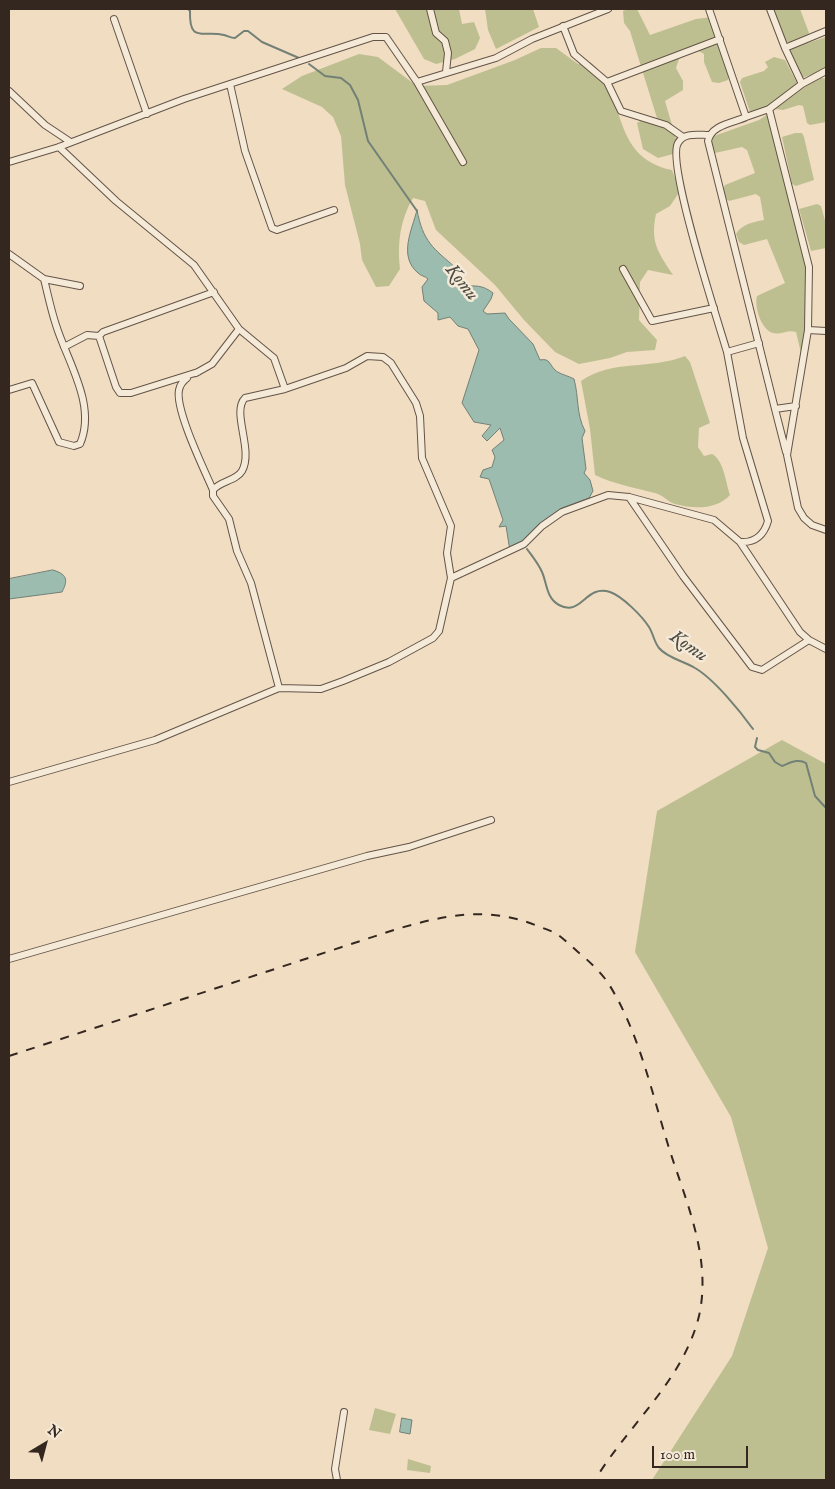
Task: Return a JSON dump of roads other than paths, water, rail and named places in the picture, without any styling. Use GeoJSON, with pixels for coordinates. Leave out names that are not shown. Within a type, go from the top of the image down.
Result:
{"type":"FeatureCollection","features":[{"type":"Feature","properties":{"kind":"street"},"geometry":{"type":"LineString","coordinates":[[430,9],[436,33],[445,41],[448,53],[446,72]]}},
{"type":"Feature","properties":{"kind":"street"},"geometry":{"type":"LineString","coordinates":[[416,82],[496,58],[532,39],[608,9]]}},
{"type":"Feature","properties":{"kind":"street"},"geometry":{"type":"LineString","coordinates":[[709,9],[746,117]]}},
{"type":"Feature","properties":{"kind":"street"},"geometry":{"type":"LineString","coordinates":[[770,9],[785,48],[802,84]]}},
{"type":"Feature","properties":{"kind":"street"},"geometry":{"type":"LineString","coordinates":[[114,19],[147,114]]}},
{"type":"Feature","properties":{"kind":"street"},"geometry":{"type":"LineString","coordinates":[[563,26],[574,54],[608,82],[621,111],[666,125],[683,137]]}},
{"type":"Feature","properties":{"kind":"street"},"geometry":{"type":"LineString","coordinates":[[785,48],[826,31]]}},
{"type":"Feature","properties":{"kind":"street"},"geometry":{"type":"LineString","coordinates":[[9,162],[59,147],[70,141],[184,99],[296,61],[381,35],[386,37],[416,82],[463,162]]}},
{"type":"Feature","properties":{"kind":"street"},"geometry":{"type":"LineString","coordinates":[[608,82],[720,39]]}},
{"type":"Feature","properties":{"kind":"street"},"geometry":{"type":"LineString","coordinates":[[826,71],[802,84],[769,109],[716,129],[709,135],[708,141],[787,454],[798,508],[808,522],[826,530]]}},
{"type":"Feature","properties":{"kind":"street"},"geometry":{"type":"LineString","coordinates":[[230,84],[245,150],[272,228],[276,230],[292,226],[334,210]]}},
{"type":"Feature","properties":{"kind":"street"},"geometry":{"type":"LineString","coordinates":[[9,91],[45,125],[70,141]]}},
{"type":"Feature","properties":{"kind":"street"},"geometry":{"type":"LineString","coordinates":[[769,109],[808,266],[808,330],[787,454]]}},
{"type":"Feature","properties":{"kind":"street"},"geometry":{"type":"LineString","coordinates":[[709,135],[690,134],[683,137],[678,142],[675,156],[692,234],[726,352],[743,438],[768,522],[766,529],[755,540],[740,542]]}},
{"type":"Feature","properties":{"kind":"street"},"geometry":{"type":"LineString","coordinates":[[59,147],[116,201],[194,265],[239,329],[274,358],[285,389]]}},
{"type":"Feature","properties":{"kind":"street"},"geometry":{"type":"LineString","coordinates":[[9,254],[44,280],[80,286]]}},
{"type":"Feature","properties":{"kind":"street"},"geometry":{"type":"LineString","coordinates":[[623,269],[652,321],[714,308]]}},
{"type":"Feature","properties":{"kind":"street"},"geometry":{"type":"LineString","coordinates":[[9,390],[32,384],[59,442],[74,446],[80,444],[84,436],[84,412],[80,389],[64,347],[44,280]]}},
{"type":"Feature","properties":{"kind":"street"},"geometry":{"type":"LineString","coordinates":[[64,347],[87,335],[99,336],[103,332],[214,292]]}},
{"type":"Feature","properties":{"kind":"street"},"geometry":{"type":"LineString","coordinates":[[239,329],[212,364],[185,378],[181,383],[179,400],[213,490],[213,496],[229,519],[237,551],[251,583],[279,688]]}},
{"type":"Feature","properties":{"kind":"street"},"geometry":{"type":"LineString","coordinates":[[808,330],[826,331]]}},
{"type":"Feature","properties":{"kind":"street"},"geometry":{"type":"LineString","coordinates":[[99,336],[116,387],[120,393],[131,393],[198,372]]}},
{"type":"Feature","properties":{"kind":"street"},"geometry":{"type":"LineString","coordinates":[[726,352],[759,343]]}},
{"type":"Feature","properties":{"kind":"street"},"geometry":{"type":"LineString","coordinates":[[9,782],[155,740],[279,688],[321,689],[373,670],[433,638],[441,624],[451,578],[446,553],[450,526],[422,458],[420,416],[416,403],[391,363],[383,357],[367,356],[346,368],[285,389],[245,398],[241,402],[240,409],[246,459],[242,471],[237,477],[216,485],[213,490]]}},
{"type":"Feature","properties":{"kind":"street"},"geometry":{"type":"LineString","coordinates":[[775,409],[796,406]]}},
{"type":"Feature","properties":{"kind":"street"},"geometry":{"type":"LineString","coordinates":[[451,578],[524,544],[542,526],[562,512],[608,495],[629,497],[714,520],[740,542],[800,632],[809,640],[826,649]]}},
{"type":"Feature","properties":{"kind":"street"},"geometry":{"type":"LineString","coordinates":[[629,497],[683,576],[752,667],[762,670],[809,640]]}},
{"type":"Feature","properties":{"kind":"street"},"geometry":{"type":"LineString","coordinates":[[9,959],[367,856],[409,847],[491,820]]}},
{"type":"Feature","properties":{"kind":"street"},"geometry":{"type":"LineString","coordinates":[[337,1480],[335,1469],[344,1412]]}},
{"type":"Feature","properties":{"kind":"waterway","name":"Komu"},"geometry":{"type":"LineString","coordinates":[[188,9],[190,11],[192,28],[199,34],[216,34],[235,38],[244,31],[248,31],[262,42],[299,58]]}},
{"type":"Feature","properties":{"kind":"waterway","name":"Komu"},"geometry":{"type":"LineString","coordinates":[[309,64],[325,76],[341,78],[350,85],[358,100],[368,141],[417,211]]}},
{"type":"Feature","properties":{"kind":"waterway","name":"Komu"},"geometry":{"type":"LineString","coordinates":[[527,549],[544,576],[549,594],[555,602],[567,608],[579,604],[595,592],[602,591],[615,594],[646,623],[657,646],[662,651],[702,673],[718,687],[753,729]]}},
{"type":"Feature","properties":{"kind":"waterway","name":"Komu"},"geometry":{"type":"LineString","coordinates":[[757,738],[755,747],[758,750],[769,753],[775,762],[782,766],[797,761],[806,763],[815,796],[826,808]]}},
{"type":"Feature","properties":{"kind":"railway"},"geometry":{"type":"LineString","coordinates":[[9,1056],[397,929],[432,920],[483,914],[517,919],[557,934],[587,959],[604,977],[629,1024],[644,1065],[695,1230],[702,1273],[699,1316],[681,1361],[668,1382],[608,1460],[595,1480]]}}]}
